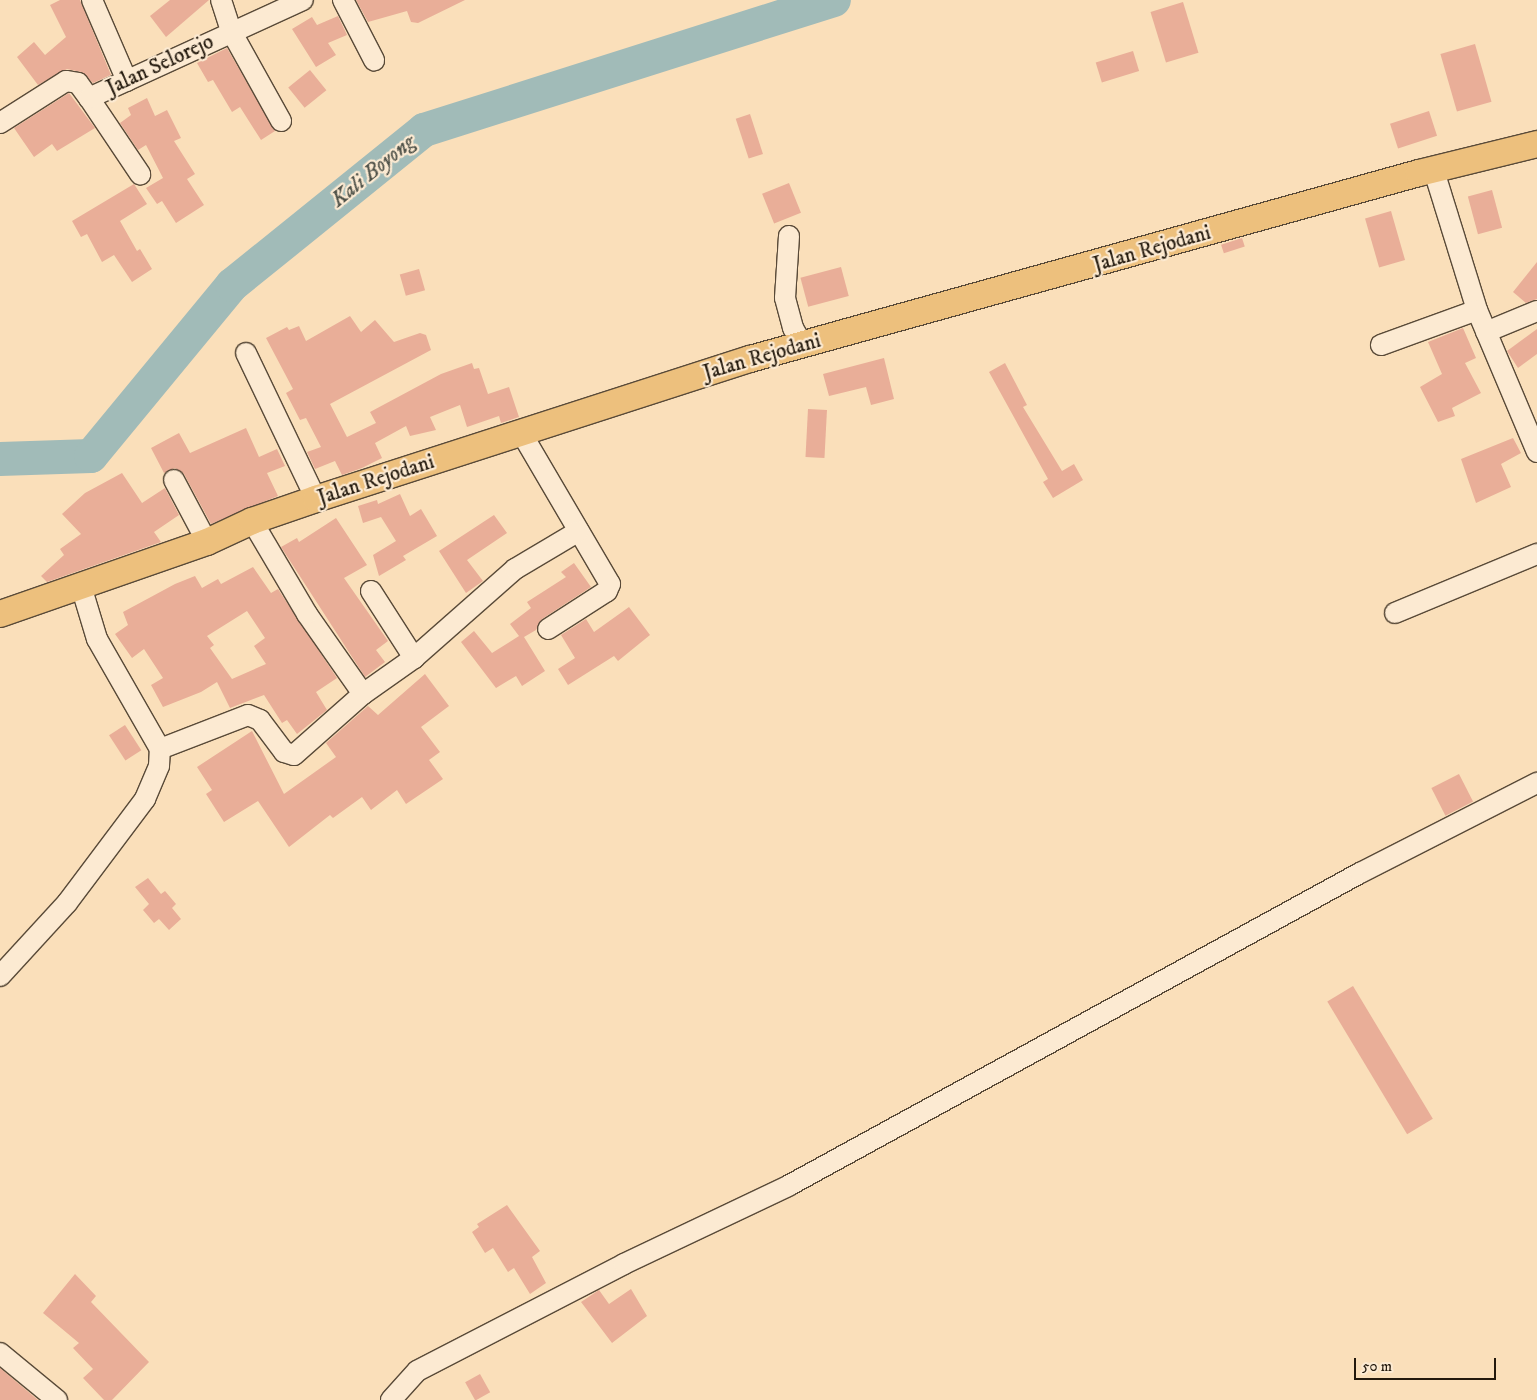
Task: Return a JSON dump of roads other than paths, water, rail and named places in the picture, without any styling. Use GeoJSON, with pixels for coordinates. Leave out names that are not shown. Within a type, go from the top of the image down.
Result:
{"type":"FeatureCollection","features":[{"type":"Feature","properties":{"kind":"main road","name":"Jalan Rejodani"},"geometry":{"type":"LineString","coordinates":[[0,614],[207,542],[252,521],[316,499],[750,359],[1537,144]]}},
{"type":"Feature","properties":{"kind":"street"},"geometry":{"type":"LineString","coordinates":[[92,0],[127,81]]}},
{"type":"Feature","properties":{"kind":"street"},"geometry":{"type":"LineString","coordinates":[[221,0],[231,31],[280,121]]}},
{"type":"Feature","properties":{"kind":"street","name":"Jalan Selorejo"},"geometry":{"type":"LineString","coordinates":[[0,123],[66,81],[78,83],[89,98],[231,31],[302,0]]}},
{"type":"Feature","properties":{"kind":"street"},"geometry":{"type":"LineString","coordinates":[[343,0],[374,60]]}},
{"type":"Feature","properties":{"kind":"street"},"geometry":{"type":"LineString","coordinates":[[89,98],[140,174]]}},
{"type":"Feature","properties":{"kind":"street"},"geometry":{"type":"LineString","coordinates":[[1434,171],[1477,310],[1537,452]]}},
{"type":"Feature","properties":{"kind":"street"},"geometry":{"type":"LineString","coordinates":[[789,236],[784,288],[793,328],[792,347]]}},
{"type":"Feature","properties":{"kind":"street"},"geometry":{"type":"LineString","coordinates":[[1381,345],[1477,310]]}},
{"type":"Feature","properties":{"kind":"street"},"geometry":{"type":"LineString","coordinates":[[1486,332],[1537,311]]}},
{"type":"Feature","properties":{"kind":"street"},"geometry":{"type":"LineString","coordinates":[[246,354],[316,499]]}},
{"type":"Feature","properties":{"kind":"street"},"geometry":{"type":"LineString","coordinates":[[522,434],[610,588],[548,629]]}},
{"type":"Feature","properties":{"kind":"street"},"geometry":{"type":"LineString","coordinates":[[174,480],[207,542]]}},
{"type":"Feature","properties":{"kind":"street"},"geometry":{"type":"LineString","coordinates":[[252,521],[307,614],[363,694]]}},
{"type":"Feature","properties":{"kind":"street"},"geometry":{"type":"LineString","coordinates":[[160,749],[248,715],[260,720],[284,752],[294,755],[363,694],[414,658],[516,570],[579,531]]}},
{"type":"Feature","properties":{"kind":"street"},"geometry":{"type":"LineString","coordinates":[[1394,613],[1537,554]]}},
{"type":"Feature","properties":{"kind":"street"},"geometry":{"type":"LineString","coordinates":[[0,976],[67,903],[145,799],[159,766],[160,749],[97,639],[81,586]]}},
{"type":"Feature","properties":{"kind":"street"},"geometry":{"type":"LineString","coordinates":[[371,590],[414,658]]}},
{"type":"Feature","properties":{"kind":"street"},"geometry":{"type":"LineString","coordinates":[[391,1400],[417,1371],[624,1264],[788,1186],[1360,873],[1537,783]]}},
{"type":"Feature","properties":{"kind":"street"},"geometry":{"type":"LineString","coordinates":[[0,1353],[57,1400]]}},
{"type":"Feature","properties":{"kind":"waterway","name":"Kali Boyong"},"geometry":{"type":"LineString","coordinates":[[0,459],[91,456],[232,285],[424,130],[834,0]]}}]}
